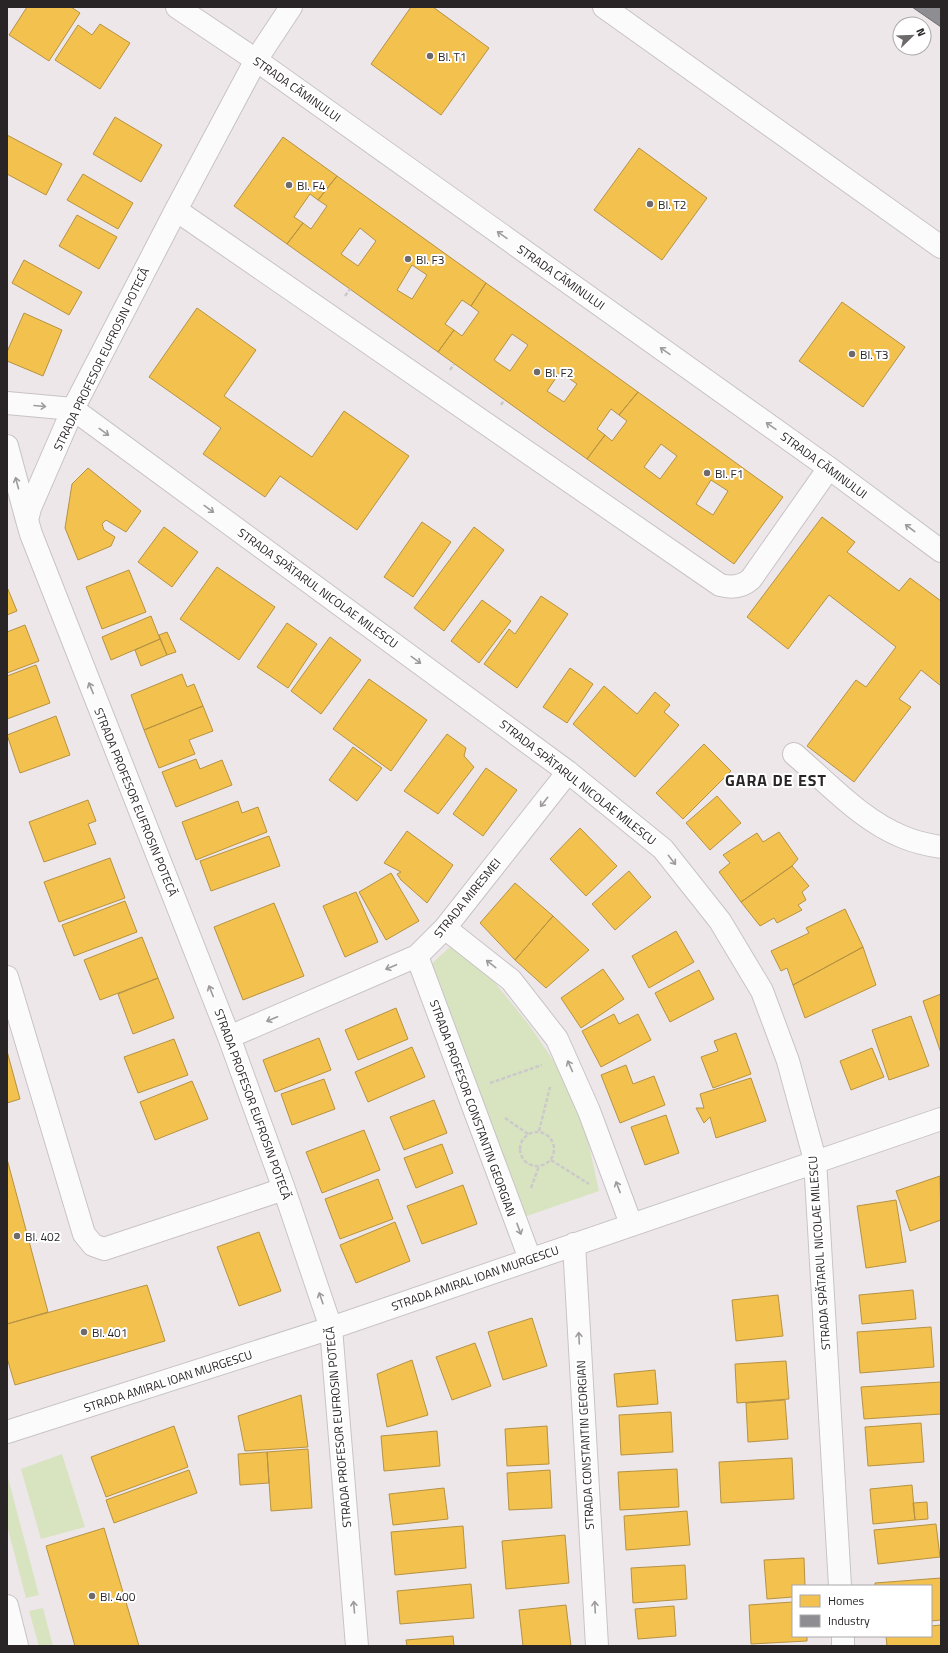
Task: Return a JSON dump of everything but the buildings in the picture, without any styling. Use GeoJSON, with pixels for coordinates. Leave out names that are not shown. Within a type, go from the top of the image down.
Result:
{"type":"FeatureCollection","features":[{"type":"Feature","properties":{"kind":"street","name":"STRADA CĂMINULUI"},"geometry":{"type":"LineString","coordinates":[[177,7],[256,60],[829,468],[941,551]]}},
{"type":"Feature","properties":{"kind":"street","name":"STRADA PROFESOR EUFROSIN POTECĂ"},"geometry":{"type":"LineString","coordinates":[[291,7],[256,60],[73,409],[30,508],[27,520],[31,534],[229,1037],[284,1189],[331,1328],[357,1646]]}},
{"type":"Feature","properties":{"kind":"street"},"geometry":{"type":"LineString","coordinates":[[604,7],[941,247]]}},
{"type":"Feature","properties":{"kind":"street"},"geometry":{"type":"LineString","coordinates":[[176,210],[720,585],[734,587],[751,579],[829,468]]}},
{"type":"Feature","properties":{"kind":"street"},"geometry":{"type":"LineString","coordinates":[[7,404],[73,409]]}},
{"type":"Feature","properties":{"kind":"street","name":"STRADA SPĂTARUL NICOLAE MILESCU"},"geometry":{"type":"LineString","coordinates":[[73,409],[568,772],[663,849],[720,921],[762,992],[788,1061],[815,1160],[840,1585]]}},
{"type":"Feature","properties":{"kind":"street"},"geometry":{"type":"LineString","coordinates":[[7,446],[27,520]]}},
{"type":"Feature","properties":{"kind":"street"},"geometry":{"type":"LineString","coordinates":[[794,754],[866,817],[903,838],[941,847]]}},
{"type":"Feature","properties":{"kind":"street","name":"STRADA MIRESMEI"},"geometry":{"type":"LineString","coordinates":[[229,1037],[417,956],[445,928],[568,772]]}},
{"type":"Feature","properties":{"kind":"street"},"geometry":{"type":"LineString","coordinates":[[445,928],[511,980],[557,1039],[561,1058],[589,1111],[631,1224]]}},
{"type":"Feature","properties":{"kind":"street","name":"STRADA PROFESOR CONSTANTIN GEORGIAN"},"geometry":{"type":"LineString","coordinates":[[417,956],[530,1259]]}},
{"type":"Feature","properties":{"kind":"street"},"geometry":{"type":"LineString","coordinates":[[7,977],[84,1234],[93,1245],[104,1249],[284,1189]]}},
{"type":"Feature","properties":{"kind":"street","name":"STRADA AMIRAL IOAN MURGESCU"},"geometry":{"type":"LineString","coordinates":[[7,1432],[331,1328],[815,1160],[941,1119]]}},
{"type":"Feature","properties":{"kind":"street","name":"STRADA CONSTANTIN GEORGIAN"},"geometry":{"type":"LineString","coordinates":[[574,1244],[597,1646]]}},
{"type":"Feature","properties":{"kind":"street"},"geometry":{"type":"LineString","coordinates":[[7,1606],[17,1646]]}},
{"type":"Feature","properties":{"kind":"path"},"geometry":{"type":"LineString","coordinates":[[467,1091],[561,1058]]}},
{"type":"Feature","properties":{"kind":"path"},"geometry":{"type":"LineString","coordinates":[[539,1131],[561,1058]]}},
{"type":"Feature","properties":{"kind":"path"},"geometry":{"type":"LineString","coordinates":[[539,1131],[548,1135],[554,1142],[555,1151],[551,1160],[546,1164],[539,1166],[531,1165],[524,1161],[520,1146],[522,1139],[528,1134],[539,1131]]}},
{"type":"Feature","properties":{"kind":"green space"},"geometry":{"type":"Polygon","coordinates":[[[451,946],[483,968],[530,1026],[557,1066],[585,1127],[599,1191],[524,1217],[429,966],[451,946]]]}},
{"type":"Feature","properties":{"kind":"green space"},"geometry":{"type":"Polygon","coordinates":[[[62,1454],[85,1527],[41,1539],[21,1469],[62,1454]]]}},
{"type":"Feature","properties":{"kind":"green space"},"geometry":{"type":"Polygon","coordinates":[[[7,1474],[39,1595],[26,1598],[7,1526],[7,1474]]]}},
{"type":"Feature","properties":{"kind":"green space"},"geometry":{"type":"Polygon","coordinates":[[[43,1608],[53,1646],[39,1646],[29,1611],[43,1608]]]}},
{"type":"Feature","properties":{"kind":"place","name":"Bl. T1"},"geometry":{"type":"Point","coordinates":[430,56]}},
{"type":"Feature","properties":{"kind":"place","name":"Bl. F4"},"geometry":{"type":"Point","coordinates":[289,185]}},
{"type":"Feature","properties":{"kind":"place","name":"Bl. T2"},"geometry":{"type":"Point","coordinates":[650,204]}},
{"type":"Feature","properties":{"kind":"place","name":"Bl. F3"},"geometry":{"type":"Point","coordinates":[408,259]}},
{"type":"Feature","properties":{"kind":"place","name":"Bl. T3"},"geometry":{"type":"Point","coordinates":[852,354]}},
{"type":"Feature","properties":{"kind":"place","name":"Bl. F2"},"geometry":{"type":"Point","coordinates":[537,372]}},
{"type":"Feature","properties":{"kind":"place","name":"Bl. F1"},"geometry":{"type":"Point","coordinates":[707,473]}},
{"type":"Feature","properties":{"kind":"place","name":"Bl. 402"},"geometry":{"type":"Point","coordinates":[17,1236]}},
{"type":"Feature","properties":{"kind":"place","name":"Bl. 401"},"geometry":{"type":"Point","coordinates":[84,1332]}},
{"type":"Feature","properties":{"kind":"place","name":"Bl. 400"},"geometry":{"type":"Point","coordinates":[92,1596]}},
{"type":"Feature","properties":{"kind":"district","name":"GARA DE EST"},"geometry":{"type":"Point","coordinates":[776,780]}}]}
